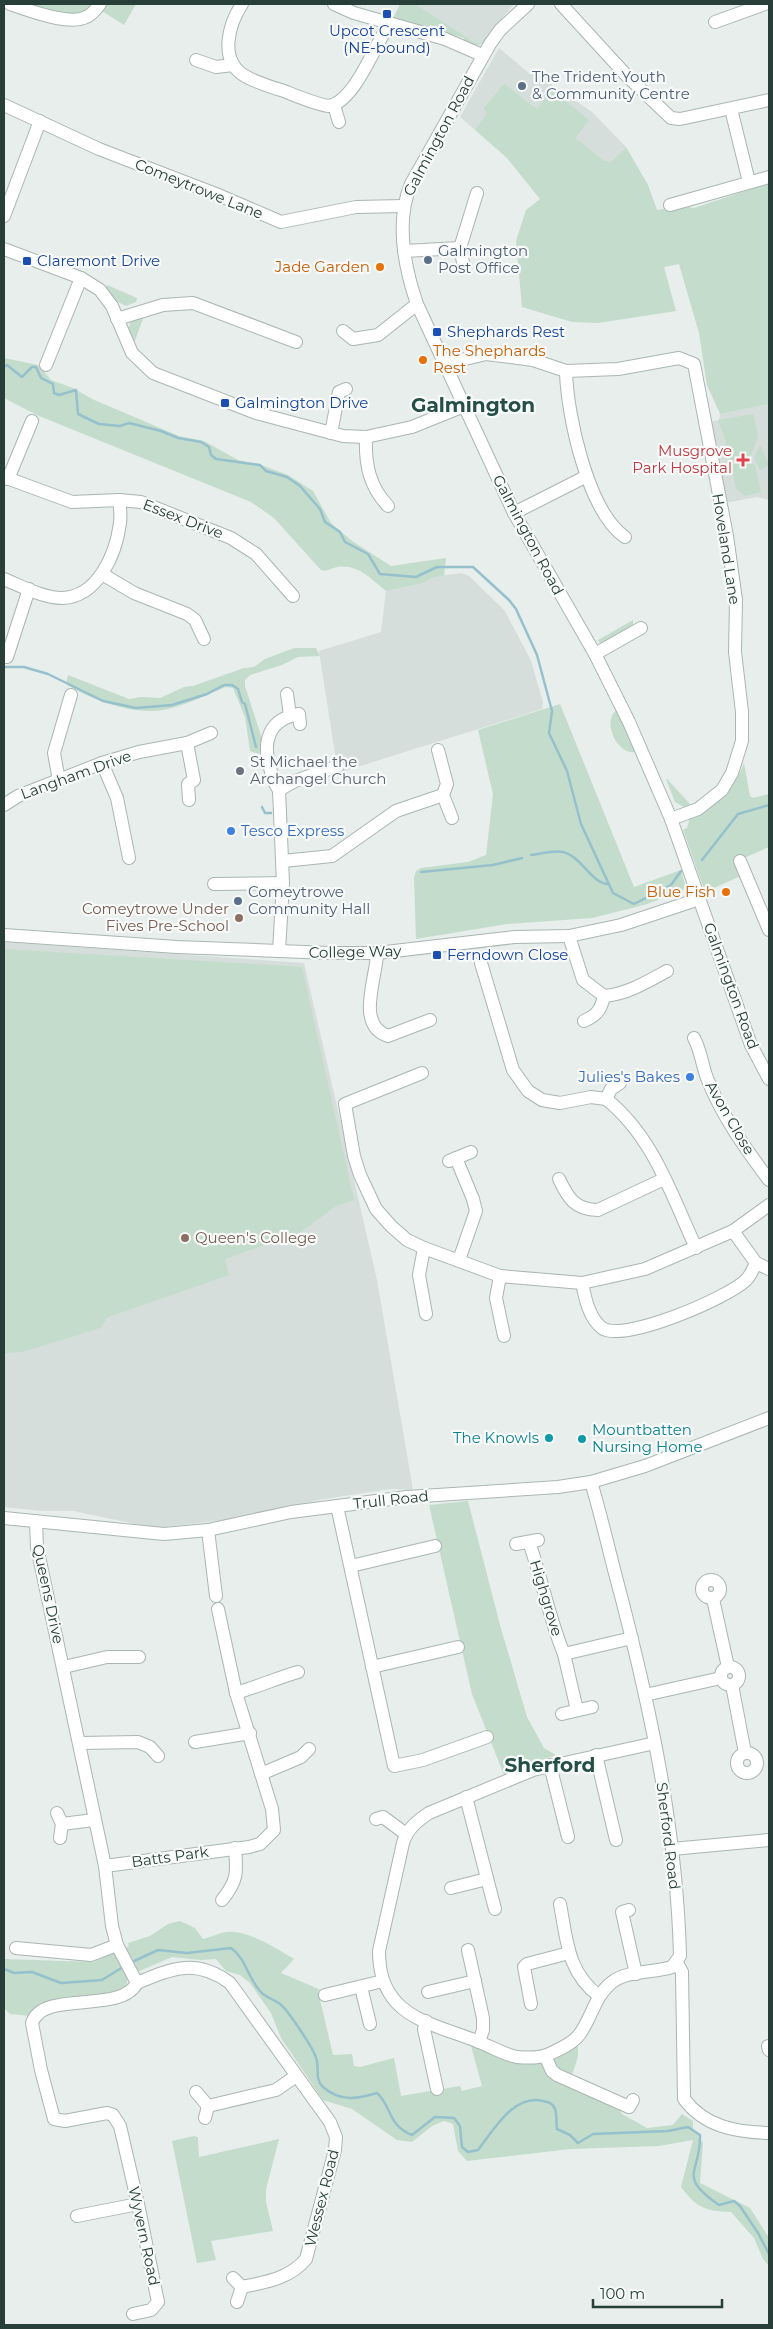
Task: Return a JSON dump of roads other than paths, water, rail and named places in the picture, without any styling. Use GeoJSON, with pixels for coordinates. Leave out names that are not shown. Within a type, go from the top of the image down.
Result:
{"type":"FeatureCollection","features":[{"type":"Feature","properties":{"kind":"street"},"geometry":{"type":"LineString","coordinates":[[10,4],[32,12],[79,20],[88,17],[100,4]]}},
{"type":"Feature","properties":{"kind":"street"},"geometry":{"type":"LineString","coordinates":[[242,4],[233,19],[228,35],[233,65],[242,75],[257,82],[318,104],[334,105],[351,91],[384,32],[386,23]]}},
{"type":"Feature","properties":{"kind":"street"},"geometry":{"type":"LineString","coordinates":[[334,4],[354,13],[445,39],[482,55]]}},
{"type":"Feature","properties":{"kind":"street","name":"Galmington Road"},"geometry":{"type":"LineString","coordinates":[[528,4],[500,30],[482,55],[411,184],[404,206],[404,251],[417,304],[514,513],[594,654],[630,722],[671,819],[739,1014],[767,1071]]}},
{"type":"Feature","properties":{"kind":"street"},"geometry":{"type":"LineString","coordinates":[[561,4],[627,76],[671,118],[680,119],[769,100]]}},
{"type":"Feature","properties":{"kind":"street"},"geometry":{"type":"LineString","coordinates":[[716,22],[765,4]]}},
{"type":"Feature","properties":{"kind":"street"},"geometry":{"type":"LineString","coordinates":[[196,60],[216,67],[233,65]]}},
{"type":"Feature","properties":{"kind":"street","name":"Comeytrowe Lane"},"geometry":{"type":"LineString","coordinates":[[4,105],[99,149],[216,194],[281,222],[289,222],[356,207],[404,206]]}},
{"type":"Feature","properties":{"kind":"street"},"geometry":{"type":"LineString","coordinates":[[334,105],[339,122]]}},
{"type":"Feature","properties":{"kind":"street"},"geometry":{"type":"LineString","coordinates":[[731,109],[749,182]]}},
{"type":"Feature","properties":{"kind":"street"},"geometry":{"type":"LineString","coordinates":[[4,216],[40,121]]}},
{"type":"Feature","properties":{"kind":"street"},"geometry":{"type":"LineString","coordinates":[[676,200],[769,177]]}},
{"type":"Feature","properties":{"kind":"street"},"geometry":{"type":"LineString","coordinates":[[463,262],[460,248],[478,200]]}},
{"type":"Feature","properties":{"kind":"street"},"geometry":{"type":"LineString","coordinates":[[4,248],[92,284],[107,298],[132,353],[153,373],[256,413],[330,433],[366,437],[412,427],[464,406]]}},
{"type":"Feature","properties":{"kind":"street"},"geometry":{"type":"LineString","coordinates":[[404,251],[460,248]]}},
{"type":"Feature","properties":{"kind":"street"},"geometry":{"type":"LineString","coordinates":[[51,361],[81,278]]}},
{"type":"Feature","properties":{"kind":"street"},"geometry":{"type":"LineString","coordinates":[[116,319],[162,305],[193,303],[292,338]]}},
{"type":"Feature","properties":{"kind":"street"},"geometry":{"type":"LineString","coordinates":[[343,331],[353,339],[372,337],[417,304]]}},
{"type":"Feature","properties":{"kind":"street"},"geometry":{"type":"LineString","coordinates":[[444,364],[486,354],[533,360],[566,371],[576,437],[587,476],[599,504],[616,531],[625,537]]}},
{"type":"Feature","properties":{"kind":"street","name":"Hoveland Lane"},"geometry":{"type":"LineString","coordinates":[[566,371],[618,369],[679,358],[690,361],[696,369],[698,395],[736,600],[735,652],[742,712],[742,741],[732,773],[722,790],[698,809],[671,819]]}},
{"type":"Feature","properties":{"kind":"street"},"geometry":{"type":"LineString","coordinates":[[330,433],[340,389]]}},
{"type":"Feature","properties":{"kind":"street"},"geometry":{"type":"LineString","coordinates":[[6,478],[31,436],[32,421]]}},
{"type":"Feature","properties":{"kind":"street"},"geometry":{"type":"LineString","coordinates":[[366,437],[366,454],[372,484],[376,493],[391,508]]}},
{"type":"Feature","properties":{"kind":"street"},"geometry":{"type":"LineString","coordinates":[[514,513],[587,476]]}},
{"type":"Feature","properties":{"kind":"street","name":"Essex Drive"},"geometry":{"type":"LineString","coordinates":[[6,478],[72,502],[119,500],[141,502],[231,538],[256,554],[287,592]]}},
{"type":"Feature","properties":{"kind":"street"},"geometry":{"type":"LineString","coordinates":[[4,579],[51,597],[62,598],[76,595],[92,586],[102,574],[120,522],[119,500]]}},
{"type":"Feature","properties":{"kind":"street"},"geometry":{"type":"LineString","coordinates":[[102,574],[134,593],[187,614],[195,620],[204,639]]}},
{"type":"Feature","properties":{"kind":"street"},"geometry":{"type":"LineString","coordinates":[[12,652],[29,589]]}},
{"type":"Feature","properties":{"kind":"street"},"geometry":{"type":"LineString","coordinates":[[594,654],[640,628]]}},
{"type":"Feature","properties":{"kind":"street"},"geometry":{"type":"LineString","coordinates":[[287,694],[290,715]]}},
{"type":"Feature","properties":{"kind":"street"},"geometry":{"type":"LineString","coordinates":[[58,780],[54,753],[65,701]]}},
{"type":"Feature","properties":{"kind":"street"},"geometry":{"type":"LineString","coordinates":[[279,951],[283,861],[279,790],[275,784],[268,760],[266,742],[276,725],[290,715],[299,714],[300,724]]}},
{"type":"Feature","properties":{"kind":"street","name":"Langham Drive"},"geometry":{"type":"LineString","coordinates":[[4,805],[58,780],[102,763],[187,743],[211,733]]}},
{"type":"Feature","properties":{"kind":"street"},"geometry":{"type":"LineString","coordinates":[[187,743],[194,780],[188,784],[189,800]]}},
{"type":"Feature","properties":{"kind":"street"},"geometry":{"type":"LineString","coordinates":[[438,750],[447,784],[443,795],[452,818]]}},
{"type":"Feature","properties":{"kind":"street"},"geometry":{"type":"LineString","coordinates":[[102,763],[117,798],[129,858]]}},
{"type":"Feature","properties":{"kind":"street"},"geometry":{"type":"LineString","coordinates":[[279,790],[295,781],[338,766]]}},
{"type":"Feature","properties":{"kind":"street"},"geometry":{"type":"LineString","coordinates":[[283,861],[332,856],[396,811],[443,795]]}},
{"type":"Feature","properties":{"kind":"street"},"geometry":{"type":"LineString","coordinates":[[740,861],[769,930]]}},
{"type":"Feature","properties":{"kind":"street"},"geometry":{"type":"LineString","coordinates":[[214,884],[283,883]]}},
{"type":"Feature","properties":{"kind":"street","name":"College Way"},"geometry":{"type":"LineString","coordinates":[[4,935],[279,951],[377,953],[515,937],[569,936],[621,925],[699,899]]}},
{"type":"Feature","properties":{"kind":"street"},"geometry":{"type":"LineString","coordinates":[[569,936],[583,980],[604,996],[623,992],[664,978]]}},
{"type":"Feature","properties":{"kind":"street"},"geometry":{"type":"LineString","coordinates":[[377,953],[377,967],[369,1006],[371,1030],[388,1036],[430,1020]]}},
{"type":"Feature","properties":{"kind":"street"},"geometry":{"type":"LineString","coordinates":[[480,972],[513,1070],[528,1091],[542,1100],[560,1103],[591,1097],[606,1099],[624,1114],[638,1132],[664,1179],[696,1248]]}},
{"type":"Feature","properties":{"kind":"street"},"geometry":{"type":"LineString","coordinates":[[584,1021],[595,1016],[600,1010],[604,996]]}},
{"type":"Feature","properties":{"kind":"street","name":"Avon Close"},"geometry":{"type":"LineString","coordinates":[[694,1038],[696,1054],[720,1106],[736,1134],[769,1180]]}},
{"type":"Feature","properties":{"kind":"street"},"geometry":{"type":"LineString","coordinates":[[416,1078],[344,1099],[354,1156],[376,1210],[406,1240],[500,1276],[582,1283],[645,1269],[733,1232],[769,1205]]}},
{"type":"Feature","properties":{"kind":"street"},"geometry":{"type":"LineString","coordinates":[[606,1099],[611,1089],[620,1083]]}},
{"type":"Feature","properties":{"kind":"street"},"geometry":{"type":"LineString","coordinates":[[459,1260],[476,1211],[473,1199],[453,1160],[470,1152]]}},
{"type":"Feature","properties":{"kind":"street"},"geometry":{"type":"LineString","coordinates":[[559,1187],[576,1206],[587,1210],[598,1210],[664,1179]]}},
{"type":"Feature","properties":{"kind":"street"},"geometry":{"type":"LineString","coordinates":[[733,1232],[756,1263],[769,1268]]}},
{"type":"Feature","properties":{"kind":"street"},"geometry":{"type":"LineString","coordinates":[[424,1248],[419,1275],[425,1314]]}},
{"type":"Feature","properties":{"kind":"street"},"geometry":{"type":"LineString","coordinates":[[582,1283],[596,1321],[603,1328],[617,1332],[674,1317],[708,1302],[747,1280],[756,1263]]}},
{"type":"Feature","properties":{"kind":"street"},"geometry":{"type":"LineString","coordinates":[[499,1330],[496,1298],[500,1276]]}},
{"type":"Feature","properties":{"kind":"street","name":"Trull Road"},"geometry":{"type":"LineString","coordinates":[[4,1518],[164,1534],[208,1530],[291,1512],[407,1497],[591,1482],[645,1466],[769,1418]]}},
{"type":"Feature","properties":{"kind":"street","name":"Sherford Road"},"geometry":{"type":"LineString","coordinates":[[591,1482],[645,1695],[655,1742],[672,1849],[680,1944],[680,1956],[677,1963],[682,1972],[684,2099],[699,2114],[728,2130],[769,2133]]}},
{"type":"Feature","properties":{"kind":"street"},"geometry":{"type":"LineString","coordinates":[[337,1506],[372,1667],[389,1767],[423,1760],[487,1737]]}},
{"type":"Feature","properties":{"kind":"street","name":"Queens Drive"},"geometry":{"type":"LineString","coordinates":[[36,1521],[35,1535],[105,1866],[116,1945],[137,1983]]}},
{"type":"Feature","properties":{"kind":"street"},"geometry":{"type":"LineString","coordinates":[[208,1530],[216,1596]]}},
{"type":"Feature","properties":{"kind":"street","name":"Highgrove"},"geometry":{"type":"LineString","coordinates":[[516,1544],[534,1541],[552,1624],[564,1654],[578,1710]]}},
{"type":"Feature","properties":{"kind":"street"},"geometry":{"type":"LineString","coordinates":[[351,1566],[435,1545]]}},
{"type":"Feature","properties":{"kind":"street"},"geometry":{"type":"LineString","coordinates":[[713,1599],[727,1677],[745,1753]]}},
{"type":"Feature","properties":{"kind":"street","name":"Batts Park"},"geometry":{"type":"LineString","coordinates":[[105,1866],[260,1844],[274,1830],[273,1816],[250,1733],[215,1623],[218,1609]]}},
{"type":"Feature","properties":{"kind":"street","name":"Highgrove"},"geometry":{"type":"LineString","coordinates":[[564,1654],[632,1638]]}},
{"type":"Feature","properties":{"kind":"street"},"geometry":{"type":"LineString","coordinates":[[372,1667],[458,1647]]}},
{"type":"Feature","properties":{"kind":"street"},"geometry":{"type":"LineString","coordinates":[[64,1667],[133,1653]]}},
{"type":"Feature","properties":{"kind":"street"},"geometry":{"type":"LineString","coordinates":[[236,1693],[256,1687],[268,1680],[298,1672]]}},
{"type":"Feature","properties":{"kind":"street"},"geometry":{"type":"LineString","coordinates":[[645,1695],[727,1677]]}},
{"type":"Feature","properties":{"kind":"street"},"geometry":{"type":"LineString","coordinates":[[562,1714],[592,1707]]}},
{"type":"Feature","properties":{"kind":"street"},"geometry":{"type":"LineString","coordinates":[[202,1736],[250,1733]]}},
{"type":"Feature","properties":{"kind":"street"},"geometry":{"type":"LineString","coordinates":[[80,1743],[138,1742],[154,1748]]}},
{"type":"Feature","properties":{"kind":"street"},"geometry":{"type":"LineString","coordinates":[[655,1742],[550,1765],[428,1813],[406,1834],[379,1951],[380,1968],[387,1991],[403,2009],[426,2021],[517,2057],[530,2058],[545,2056],[571,2042],[579,2034],[599,1996],[611,1982],[636,1974],[666,1969],[677,1963]]}},
{"type":"Feature","properties":{"kind":"street"},"geometry":{"type":"LineString","coordinates":[[261,1774],[302,1757],[309,1749]]}},
{"type":"Feature","properties":{"kind":"street"},"geometry":{"type":"LineString","coordinates":[[596,1754],[607,1827],[616,1840]]}},
{"type":"Feature","properties":{"kind":"street"},"geometry":{"type":"LineString","coordinates":[[550,1765],[568,1837]]}},
{"type":"Feature","properties":{"kind":"street"},"geometry":{"type":"LineString","coordinates":[[466,1797],[494,1909]]}},
{"type":"Feature","properties":{"kind":"street"},"geometry":{"type":"LineString","coordinates":[[380,1814],[406,1834]]}},
{"type":"Feature","properties":{"kind":"street"},"geometry":{"type":"LineString","coordinates":[[60,1838],[59,1819],[94,1820]]}},
{"type":"Feature","properties":{"kind":"street"},"geometry":{"type":"LineString","coordinates":[[672,1849],[769,1840]]}},
{"type":"Feature","properties":{"kind":"street"},"geometry":{"type":"LineString","coordinates":[[222,1900],[232,1888],[238,1875],[236,1848]]}},
{"type":"Feature","properties":{"kind":"street"},"geometry":{"type":"LineString","coordinates":[[451,1888],[487,1879]]}},
{"type":"Feature","properties":{"kind":"street"},"geometry":{"type":"LineString","coordinates":[[560,1904],[569,1953],[586,1987],[599,1996]]}},
{"type":"Feature","properties":{"kind":"street"},"geometry":{"type":"LineString","coordinates":[[620,1912],[636,1974]]}},
{"type":"Feature","properties":{"kind":"street"},"geometry":{"type":"LineString","coordinates":[[16,1948],[91,1955],[104,1952],[116,1945]]}},
{"type":"Feature","properties":{"kind":"street"},"geometry":{"type":"LineString","coordinates":[[468,1950],[483,2018],[484,2030],[480,2042]]}},
{"type":"Feature","properties":{"kind":"street"},"geometry":{"type":"LineString","coordinates":[[531,2004],[524,1967],[527,1964],[569,1953]]}},
{"type":"Feature","properties":{"kind":"street","name":"Wessex Road"},"geometry":{"type":"LineString","coordinates":[[137,1983],[171,1969],[184,1967],[210,1970],[222,1977],[235,1989],[330,2122],[336,2138],[335,2150],[306,2259],[287,2276],[237,2283],[237,2302]]}},
{"type":"Feature","properties":{"kind":"street"},"geometry":{"type":"LineString","coordinates":[[325,1995],[383,1981]]}},
{"type":"Feature","properties":{"kind":"street"},"geometry":{"type":"LineString","coordinates":[[428,1992],[475,1981]]}},
{"type":"Feature","properties":{"kind":"street","name":"Wyvern Road"},"geometry":{"type":"LineString","coordinates":[[133,2314],[151,2310],[158,2302],[120,2126],[115,2112],[65,2121],[54,2119],[41,2070],[32,2023],[34,2016],[46,2009],[122,1996],[134,1990],[137,1983]]}},
{"type":"Feature","properties":{"kind":"street"},"geometry":{"type":"LineString","coordinates":[[361,1987],[370,2024]]}},
{"type":"Feature","properties":{"kind":"street"},"geometry":{"type":"LineString","coordinates":[[426,2021],[424,2029],[439,2082]]}},
{"type":"Feature","properties":{"kind":"street"},"geometry":{"type":"LineString","coordinates":[[545,2056],[556,2075],[629,2107]]}},
{"type":"Feature","properties":{"kind":"street"},"geometry":{"type":"LineString","coordinates":[[208,2106],[276,2090],[296,2076]]}},
{"type":"Feature","properties":{"kind":"street"},"geometry":{"type":"LineString","coordinates":[[196,2092],[208,2106]]}},
{"type":"Feature","properties":{"kind":"street"},"geometry":{"type":"LineString","coordinates":[[205,2118],[208,2106]]}},
{"type":"Feature","properties":{"kind":"street"},"geometry":{"type":"LineString","coordinates":[[75,2216],[138,2204]]}},
{"type":"Feature","properties":{"kind":"waterway"},"geometry":{"type":"LineString","coordinates":[[4,367],[7,365],[22,377],[32,367],[36,367],[41,378],[53,384],[54,393],[59,395],[76,390],[78,414],[99,424],[120,426],[129,423],[161,431],[178,438],[201,442],[209,447],[211,455],[216,459],[260,465],[266,471],[287,477],[300,486],[320,509],[325,522],[340,532],[345,542],[368,554],[380,574],[416,577],[437,567],[473,567],[509,600],[516,609],[537,655],[552,711],[549,733],[567,771],[581,824],[613,893],[634,904],[671,885],[681,871]]}},
{"type":"Feature","properties":{"kind":"waterway"},"geometry":{"type":"LineString","coordinates":[[4,667],[24,667],[48,674],[103,701],[136,708],[172,705],[207,694],[224,685],[232,685],[238,689],[242,702],[245,704],[256,747]]}},
{"type":"Feature","properties":{"kind":"waterway"},"geometry":{"type":"LineString","coordinates":[[702,860],[738,814],[769,805]]}},
{"type":"Feature","properties":{"kind":"waterway"},"geometry":{"type":"LineString","coordinates":[[262,807],[265,813],[271,813]]}},
{"type":"Feature","properties":{"kind":"waterway"},"geometry":{"type":"LineString","coordinates":[[531,855],[551,852],[569,854],[596,879],[608,884]]}},
{"type":"Feature","properties":{"kind":"waterway"},"geometry":{"type":"LineString","coordinates":[[421,872],[493,865],[522,858]]}},
{"type":"Feature","properties":{"kind":"waterway"},"geometry":{"type":"LineString","coordinates":[[130,1963],[158,1950],[187,1953],[231,1948],[241,1958],[258,1989],[280,2004],[311,2046],[317,2062],[320,2084],[323,2087],[336,2095],[349,2098],[377,2093],[382,2098],[398,2126],[412,2135],[435,2117],[454,2118],[460,2126],[462,2147],[468,2152],[478,2150],[505,2115],[514,2108],[532,2100],[547,2102],[553,2105],[556,2111],[557,2129],[570,2135],[578,2143],[593,2134],[668,2131],[688,2127],[700,2135],[694,2173],[694,2180],[698,2187],[719,2205],[734,2201],[740,2206],[769,2254]]}},
{"type":"Feature","properties":{"kind":"waterway"},"geometry":{"type":"LineString","coordinates":[[4,1969],[14,1973],[32,1972],[61,1983],[102,1980],[123,1967]]}},
{"type":"Feature","properties":{"kind":"place","name":"Upcot Crescent (NE-bound)"},"geometry":{"type":"Point","coordinates":[387,14]}},
{"type":"Feature","properties":{"kind":"place","name":"The Trident Youth & Community Centre"},"geometry":{"type":"Point","coordinates":[522,86]}},
{"type":"Feature","properties":{"kind":"place","name":"Galmington Post Office"},"geometry":{"type":"Point","coordinates":[428,260]}},
{"type":"Feature","properties":{"kind":"place","name":"Claremont Drive"},"geometry":{"type":"Point","coordinates":[27,261]}},
{"type":"Feature","properties":{"kind":"place","name":"Jade Garden"},"geometry":{"type":"Point","coordinates":[380,267]}},
{"type":"Feature","properties":{"kind":"place","name":"Shephards Rest"},"geometry":{"type":"Point","coordinates":[437,332]}},
{"type":"Feature","properties":{"kind":"place","name":"The Shephards Rest"},"geometry":{"type":"Point","coordinates":[423,360]}},
{"type":"Feature","properties":{"kind":"place","name":"Galmington Drive"},"geometry":{"type":"Point","coordinates":[225,403]}},
{"type":"Feature","properties":{"kind":"place","name":"Musgrove Park Hospital"},"geometry":{"type":"Point","coordinates":[743,460]}},
{"type":"Feature","properties":{"kind":"place","name":"St Michael the Archangel Church"},"geometry":{"type":"Point","coordinates":[240,771]}},
{"type":"Feature","properties":{"kind":"place","name":"Tesco Express"},"geometry":{"type":"Point","coordinates":[231,831]}},
{"type":"Feature","properties":{"kind":"place","name":"Blue Fish"},"geometry":{"type":"Point","coordinates":[726,892]}},
{"type":"Feature","properties":{"kind":"place","name":"Comeytrowe Community Hall"},"geometry":{"type":"Point","coordinates":[238,901]}},
{"type":"Feature","properties":{"kind":"place","name":"Comeytrowe Under Fives Pre-School"},"geometry":{"type":"Point","coordinates":[239,918]}},
{"type":"Feature","properties":{"kind":"place","name":"Ferndown Close"},"geometry":{"type":"Point","coordinates":[437,955]}},
{"type":"Feature","properties":{"kind":"place","name":"Julies's Bakes"},"geometry":{"type":"Point","coordinates":[690,1077]}},
{"type":"Feature","properties":{"kind":"place","name":"Queen's College"},"geometry":{"type":"Point","coordinates":[185,1238]}},
{"type":"Feature","properties":{"kind":"place","name":"The Knowls"},"geometry":{"type":"Point","coordinates":[549,1438]}},
{"type":"Feature","properties":{"kind":"place","name":"Mountbatten Nursing Home"},"geometry":{"type":"Point","coordinates":[582,1439]}},
{"type":"Feature","properties":{"kind":"district","name":"Galmington"},"geometry":{"type":"Point","coordinates":[473,405]}},
{"type":"Feature","properties":{"kind":"district","name":"Sherford"},"geometry":{"type":"Point","coordinates":[550,1765]}}]}
